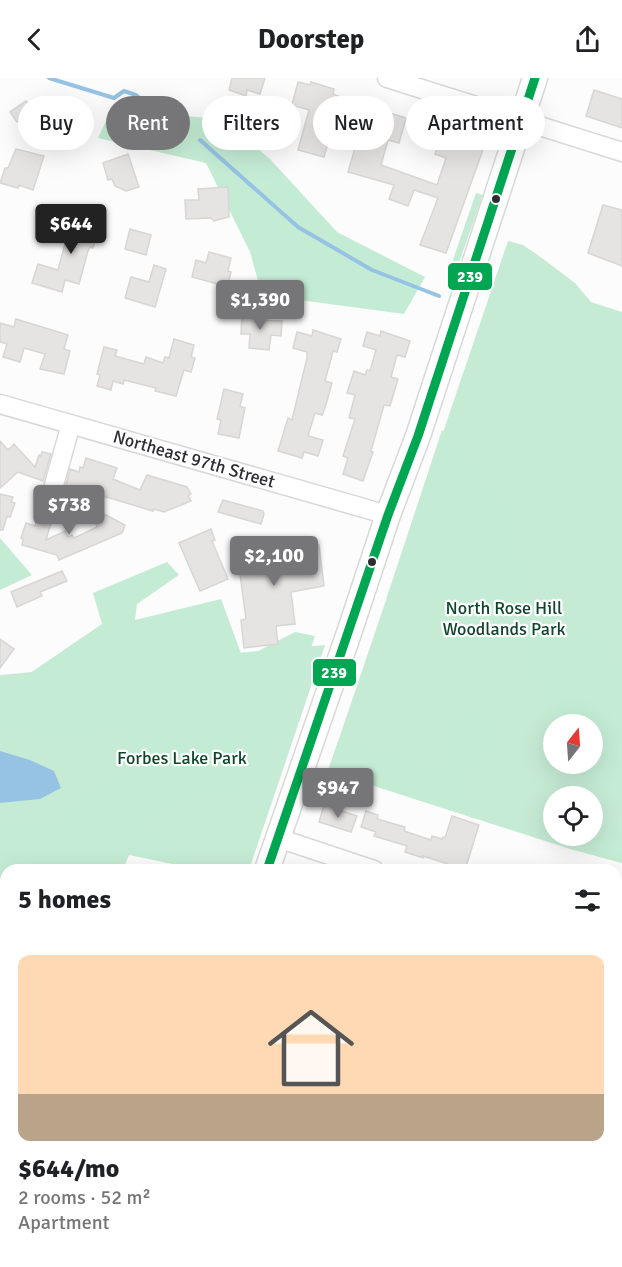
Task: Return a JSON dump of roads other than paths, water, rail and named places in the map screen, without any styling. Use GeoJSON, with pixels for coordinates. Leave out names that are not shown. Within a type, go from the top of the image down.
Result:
{"type":"FeatureCollection","features":[{"type":"Feature","properties":{"kind":"main road"},"geometry":{"type":"LineString","coordinates":[[531,96],[536,78]]}},
{"type":"Feature","properties":{"kind":"main road"},"geometry":{"type":"LineString","coordinates":[[269,864],[388,515],[418,436],[513,150]]}},
{"type":"Feature","properties":{"kind":"street"},"geometry":{"type":"LineString","coordinates":[[387,78],[444,96]]}},
{"type":"Feature","properties":{"kind":"street"},"geometry":{"type":"LineString","coordinates":[[545,128],[622,152]]}},
{"type":"Feature","properties":{"kind":"street","name":"Northeast 97th Street"},"geometry":{"type":"LineString","coordinates":[[0,404],[388,515]]}},
{"type":"Feature","properties":{"kind":"street"},"geometry":{"type":"LineString","coordinates":[[50,499],[71,424]]}},
{"type":"Feature","properties":{"kind":"street"},"geometry":{"type":"LineString","coordinates":[[278,838],[356,864]]}},
{"type":"Feature","properties":{"kind":"water"},"geometry":{"type":"Polygon","coordinates":[[[0,751],[30,760],[54,771],[61,788],[40,799],[0,803],[0,751]]]}},
{"type":"Feature","properties":{"kind":"waterway"},"geometry":{"type":"LineString","coordinates":[[49,78],[108,96]]}},
{"type":"Feature","properties":{"kind":"waterway"},"geometry":{"type":"LineString","coordinates":[[117,96],[124,91],[137,96]]}},
{"type":"Feature","properties":{"kind":"waterway"},"geometry":{"type":"LineString","coordinates":[[200,140],[298,227],[372,270],[439,296]]}},
{"type":"Feature","properties":{"kind":"park label","name":"North Rose Hill Woodlands Park"},"geometry":{"type":"Point","coordinates":[504,618]}},
{"type":"Feature","properties":{"kind":"park label","name":"Forbes Lake Park"},"geometry":{"type":"Point","coordinates":[182,758]}}]}
